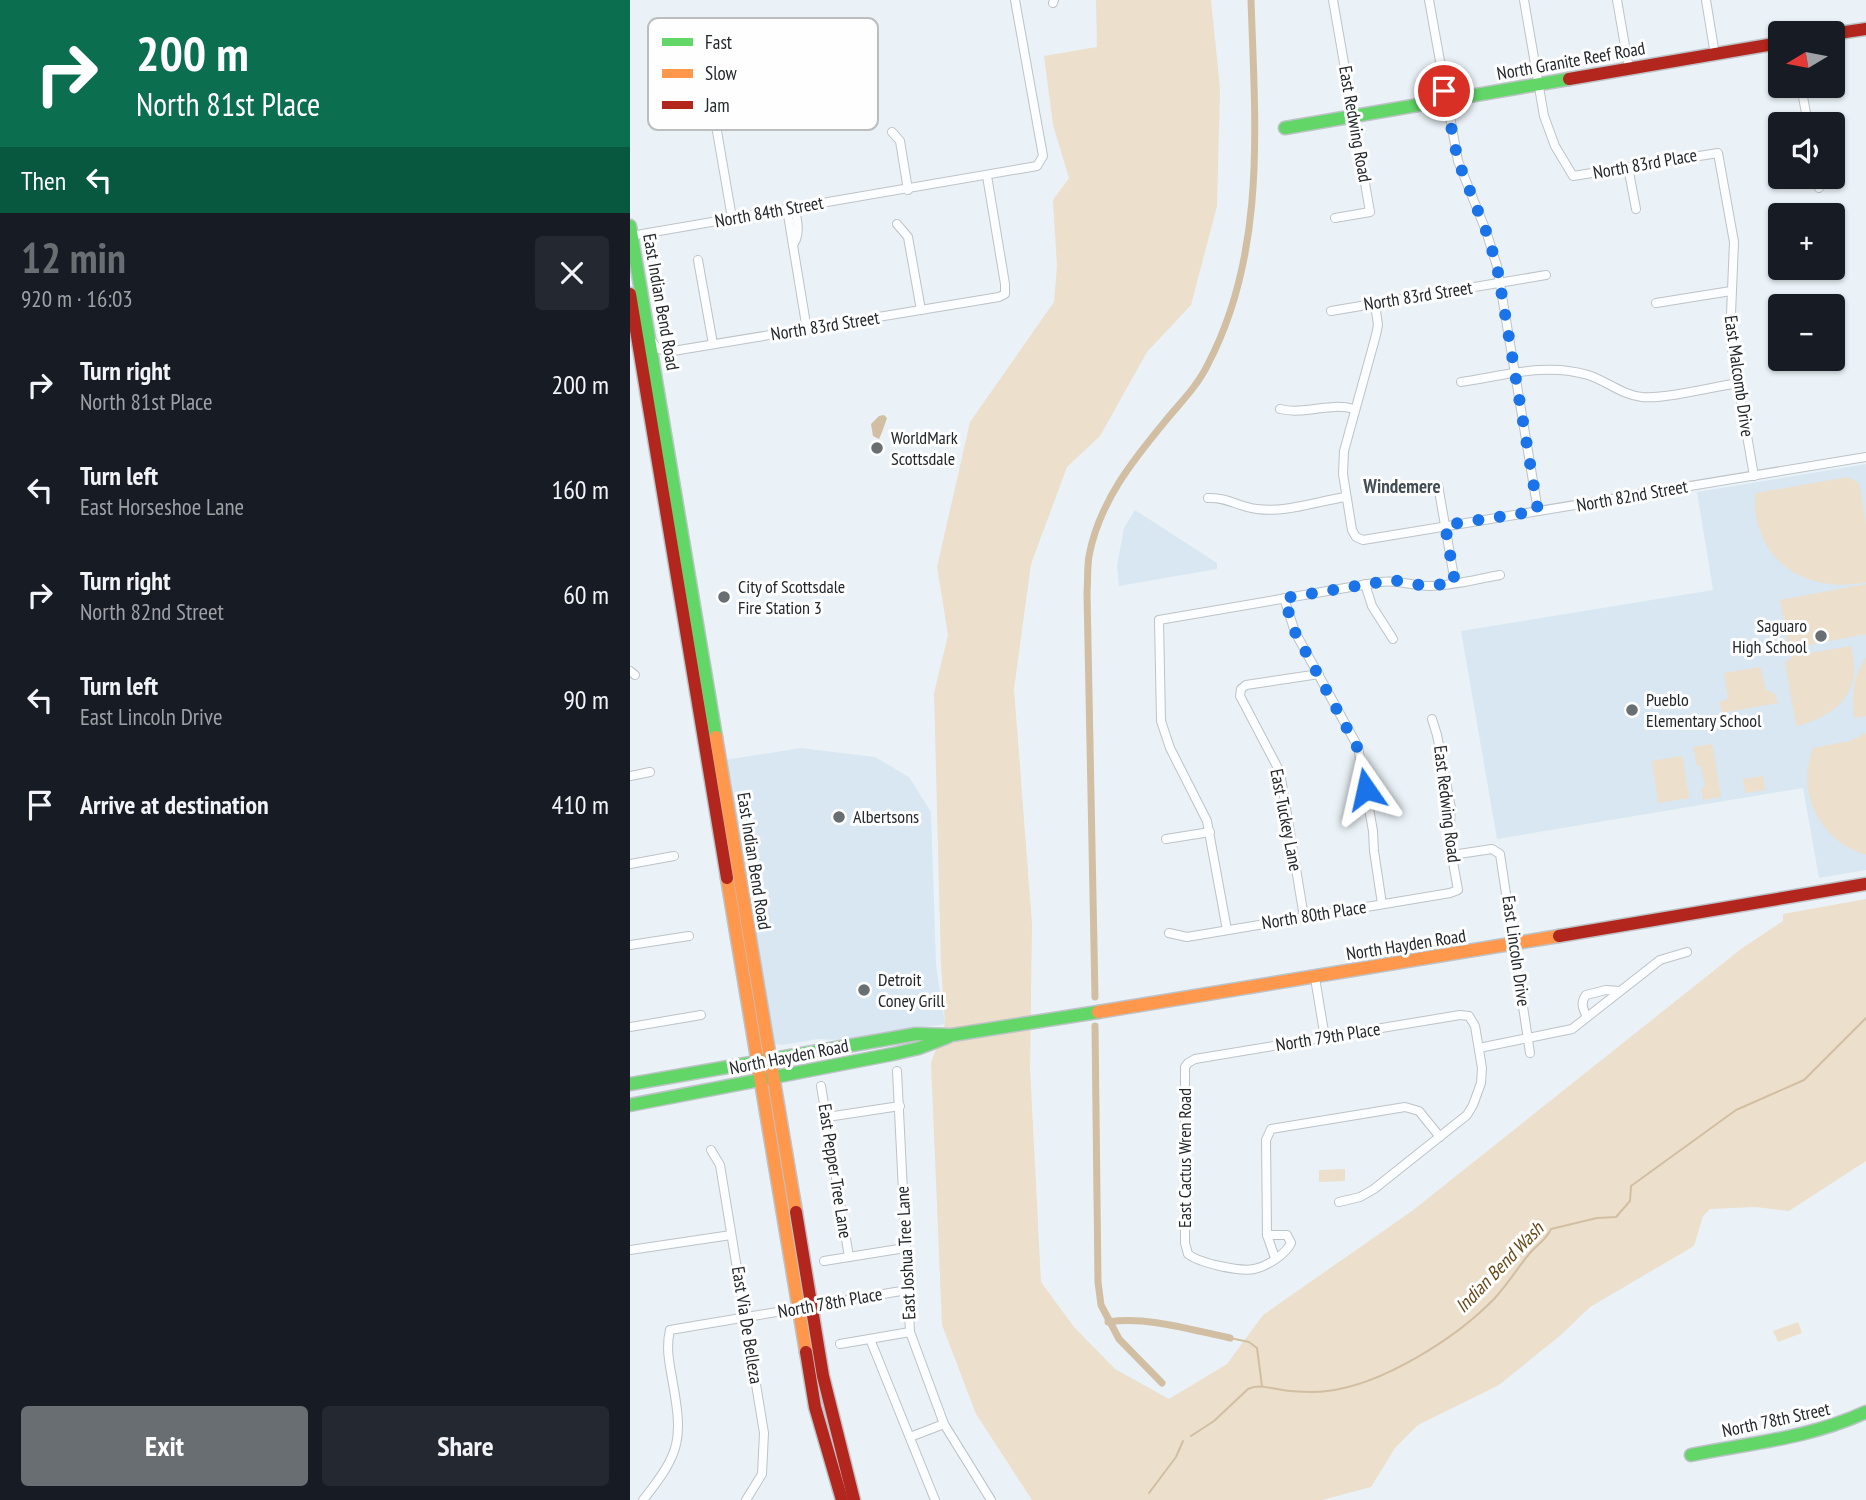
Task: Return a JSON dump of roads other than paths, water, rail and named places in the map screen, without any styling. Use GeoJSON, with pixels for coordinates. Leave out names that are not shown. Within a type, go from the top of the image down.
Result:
{"type":"FeatureCollection","features":[{"type":"Feature","properties":{"kind":"main road"},"geometry":{"type":"LineString","coordinates":[[1845,32],[1866,29]]}},
{"type":"Feature","properties":{"kind":"main road","name":"North Granite Reef Road"},"geometry":{"type":"LineString","coordinates":[[1285,128],[1768,45]]}},
{"type":"Feature","properties":{"kind":"main road","name":"East Indian Bend Road"},"geometry":{"type":"LineString","coordinates":[[631,232],[763,1059]]}},
{"type":"Feature","properties":{"kind":"main road","name":"East Indian Bend Road"},"geometry":{"type":"LineString","coordinates":[[630,294],[767,1079],[804,1307],[815,1407],[842,1500]]}},
{"type":"Feature","properties":{"kind":"main road","name":"North Hayden Road"},"geometry":{"type":"LineString","coordinates":[[630,1084],[916,1034],[952,1035],[1315,978],[1866,884]]}},
{"type":"Feature","properties":{"kind":"main road","name":"North Hayden Road"},"geometry":{"type":"LineString","coordinates":[[630,1105],[919,1048],[952,1035]]}},
{"type":"Feature","properties":{"kind":"main road","name":"East Indian Bend Road"},"geometry":{"type":"LineString","coordinates":[[804,1307],[854,1500]]}},
{"type":"Feature","properties":{"kind":"main road","name":"North 78th Street"},"geometry":{"type":"LineString","coordinates":[[1691,1455],[1802,1435],[1833,1427],[1866,1412]]}},
{"type":"Feature","properties":{"kind":"street"},"geometry":{"type":"LineString","coordinates":[[892,132],[900,141],[908,190],[1037,166],[1041,162],[1043,156],[1016,0]]}},
{"type":"Feature","properties":{"kind":"street","name":"East Redwing Road"},"geometry":{"type":"LineString","coordinates":[[1334,0],[1370,212],[1335,218]]}},
{"type":"Feature","properties":{"kind":"street"},"geometry":{"type":"LineString","coordinates":[[1429,0],[1458,161],[1486,231],[1500,283],[1538,511]]}},
{"type":"Feature","properties":{"kind":"street"},"geometry":{"type":"LineString","coordinates":[[1524,0],[1539,85]]}},
{"type":"Feature","properties":{"kind":"street"},"geometry":{"type":"LineString","coordinates":[[1617,0],[1629,69]]}},
{"type":"Feature","properties":{"kind":"street"},"geometry":{"type":"LineString","coordinates":[[1706,0],[1715,55]]}},
{"type":"Feature","properties":{"kind":"street","name":"North 83rd Place"},"geometry":{"type":"LineString","coordinates":[[1539,85],[1548,131],[1573,176],[1718,153]]}},
{"type":"Feature","properties":{"kind":"street"},"geometry":{"type":"LineString","coordinates":[[717,130],[732,218]]}},
{"type":"Feature","properties":{"kind":"street","name":"East Malcomb Drive"},"geometry":{"type":"LineString","coordinates":[[1718,153],[1734,242],[1729,327],[1755,475]]}},
{"type":"Feature","properties":{"kind":"street"},"geometry":{"type":"LineString","coordinates":[[1628,167],[1636,209]]}},
{"type":"Feature","properties":{"kind":"street","name":"North 83rd Street"},"geometry":{"type":"LineString","coordinates":[[649,338],[657,348],[667,352],[999,297],[1005,294],[987,176]]}},
{"type":"Feature","properties":{"kind":"street","name":"North 84th Street"},"geometry":{"type":"LineString","coordinates":[[631,232],[908,190]]}},
{"type":"Feature","properties":{"kind":"street"},"geometry":{"type":"LineString","coordinates":[[791,209],[793,245],[807,330]]}},
{"type":"Feature","properties":{"kind":"street"},"geometry":{"type":"LineString","coordinates":[[897,224],[908,237],[921,310]]}},
{"type":"Feature","properties":{"kind":"street"},"geometry":{"type":"LineString","coordinates":[[698,260],[713,344]]}},
{"type":"Feature","properties":{"kind":"street","name":"North 83rd Street"},"geometry":{"type":"LineString","coordinates":[[1331,311],[1546,275]]}},
{"type":"Feature","properties":{"kind":"street"},"geometry":{"type":"LineString","coordinates":[[1656,303],[1731,291]]}},
{"type":"Feature","properties":{"kind":"street"},"geometry":{"type":"LineString","coordinates":[[1208,498],[1223,497],[1247,507],[1269,510],[1346,497],[1344,451],[1376,335],[1378,325],[1374,304]]}},
{"type":"Feature","properties":{"kind":"street"},"geometry":{"type":"LineString","coordinates":[[1461,382],[1534,370],[1573,371],[1641,397],[1738,383]]}},
{"type":"Feature","properties":{"kind":"street"},"geometry":{"type":"LineString","coordinates":[[1280,409],[1298,412],[1336,405],[1354,409]]}},
{"type":"Feature","properties":{"kind":"street","name":"North 82nd Street"},"geometry":{"type":"LineString","coordinates":[[1346,497],[1352,530],[1356,537],[1363,540],[1866,457]]}},
{"type":"Feature","properties":{"kind":"street"},"geometry":{"type":"LineString","coordinates":[[1438,485],[1455,583]]}},
{"type":"Feature","properties":{"kind":"street"},"geometry":{"type":"LineString","coordinates":[[1227,930],[1210,832],[1203,809],[1162,728],[1159,705],[1159,621],[1393,580],[1425,586],[1500,575]]}},
{"type":"Feature","properties":{"kind":"street"},"geometry":{"type":"LineString","coordinates":[[1365,584],[1372,606],[1393,639]]}},
{"type":"Feature","properties":{"kind":"street"},"geometry":{"type":"LineString","coordinates":[[1284,598],[1295,632],[1357,747],[1373,831],[1382,904]]}},
{"type":"Feature","properties":{"kind":"street","name":"East Tuckey Lane"},"geometry":{"type":"LineString","coordinates":[[1304,917],[1280,772],[1240,696],[1241,689],[1246,685],[1319,674]]}},
{"type":"Feature","properties":{"kind":"street","name":"East Redwing Road"},"geometry":{"type":"LineString","coordinates":[[1432,719],[1451,808],[1449,840],[1458,890]]}},
{"type":"Feature","properties":{"kind":"street"},"geometry":{"type":"LineString","coordinates":[[630,776],[650,772]]}},
{"type":"Feature","properties":{"kind":"street"},"geometry":{"type":"LineString","coordinates":[[1166,839],[1210,832]]}},
{"type":"Feature","properties":{"kind":"street","name":"East Lincoln Drive"},"geometry":{"type":"LineString","coordinates":[[1452,855],[1492,849],[1497,851],[1503,862],[1530,1053]]}},
{"type":"Feature","properties":{"kind":"street"},"geometry":{"type":"LineString","coordinates":[[630,864],[674,856]]}},
{"type":"Feature","properties":{"kind":"street","name":"North 80th Place"},"geometry":{"type":"LineString","coordinates":[[1169,933],[1186,937],[1458,890]]}},
{"type":"Feature","properties":{"kind":"street"},"geometry":{"type":"LineString","coordinates":[[630,945],[689,936]]}},
{"type":"Feature","properties":{"kind":"street"},"geometry":{"type":"LineString","coordinates":[[1339,1202],[1360,1197],[1374,1189],[1467,1115],[1478,1096],[1482,1068],[1479,1048],[1565,1032],[1664,957],[1687,952]]}},
{"type":"Feature","properties":{"kind":"street"},"geometry":{"type":"LineString","coordinates":[[1315,978],[1325,1038]]}},
{"type":"Feature","properties":{"kind":"street"},"geometry":{"type":"LineString","coordinates":[[1587,1017],[1583,1009],[1586,995],[1606,990],[1620,991]]}},
{"type":"Feature","properties":{"kind":"street"},"geometry":{"type":"LineString","coordinates":[[630,1027],[701,1015]]}},
{"type":"Feature","properties":{"kind":"street","name":"North 79th Place"},"geometry":{"type":"LineString","coordinates":[[1188,1063],[1195,1059],[1460,1015],[1469,1016],[1475,1026],[1479,1048]]}},
{"type":"Feature","properties":{"kind":"street","name":"East Cactus Wren Road"},"geometry":{"type":"LineString","coordinates":[[1188,1063],[1185,1067],[1185,1243],[1188,1254],[1196,1260],[1246,1269],[1255,1269],[1275,1258]]}},
{"type":"Feature","properties":{"kind":"street","name":"East Joshua Tree Lane"},"geometry":{"type":"LineString","coordinates":[[897,1071],[910,1332],[944,1424],[991,1500]]}},
{"type":"Feature","properties":{"kind":"street","name":"East Pepper Tree Lane"},"geometry":{"type":"LineString","coordinates":[[821,1086],[849,1257]]}},
{"type":"Feature","properties":{"kind":"street"},"geometry":{"type":"LineString","coordinates":[[827,1117],[900,1106]]}},
{"type":"Feature","properties":{"kind":"street"},"geometry":{"type":"LineString","coordinates":[[1267,1236],[1287,1235],[1291,1240],[1290,1247],[1275,1258],[1267,1236],[1266,1140],[1268,1132],[1276,1127],[1405,1107],[1419,1111],[1440,1137]]}},
{"type":"Feature","properties":{"kind":"street","name":"East Via De Belleza"},"geometry":{"type":"LineString","coordinates":[[711,1150],[720,1165],[764,1433],[762,1474],[746,1500]]}},
{"type":"Feature","properties":{"kind":"street"},"geometry":{"type":"LineString","coordinates":[[630,1250],[732,1235]]}},
{"type":"Feature","properties":{"kind":"street"},"geometry":{"type":"LineString","coordinates":[[824,1261],[905,1248]]}},
{"type":"Feature","properties":{"kind":"street","name":"North 78th Place"},"geometry":{"type":"LineString","coordinates":[[643,1500],[670,1464],[676,1448],[678,1415],[666,1345],[670,1330],[907,1290]]}},
{"type":"Feature","properties":{"kind":"street"},"geometry":{"type":"LineString","coordinates":[[840,1344],[910,1332]]}},
{"type":"Feature","properties":{"kind":"street"},"geometry":{"type":"LineString","coordinates":[[870,1339],[935,1500]]}},
{"type":"Feature","properties":{"kind":"street"},"geometry":{"type":"LineString","coordinates":[[910,1437],[944,1424]]}},
{"type":"Feature","properties":{"kind":"waterway"},"geometry":{"type":"LineString","coordinates":[[1095,997],[1087,593],[1089,556],[1101,518],[1119,483],[1204,372],[1227,321],[1240,277],[1249,232],[1255,139],[1251,0]]}},
{"type":"Feature","properties":{"kind":"waterway","name":"Indian Bend Wash"},"geometry":{"type":"LineString","coordinates":[[1191,1436],[1214,1421],[1253,1387],[1299,1392],[1348,1387],[1394,1370],[1439,1344],[1494,1299],[1551,1229],[1597,1218],[1616,1217],[1630,1201],[1631,1186],[1736,1110],[1804,1080],[1866,1018]]}},
{"type":"Feature","properties":{"kind":"waterway"},"geometry":{"type":"LineString","coordinates":[[1095,1026],[1098,1282],[1101,1305],[1119,1339],[1162,1383]]}},
{"type":"Feature","properties":{"kind":"waterway"},"geometry":{"type":"LineString","coordinates":[[1108,1322],[1154,1322],[1230,1338]]}},
{"type":"Feature","properties":{"kind":"waterway"},"geometry":{"type":"LineString","coordinates":[[1230,1338],[1249,1342],[1257,1348],[1262,1386]]}},
{"type":"Feature","properties":{"kind":"waterway","name":"Indian Bend Wash"},"geometry":{"type":"LineString","coordinates":[[1149,1493],[1176,1457],[1183,1441]]}},
{"type":"Feature","properties":{"kind":"place","name":"WorldMark Scottsdale"},"geometry":{"type":"Point","coordinates":[877,448]}},
{"type":"Feature","properties":{"kind":"place","name":"City of Scottsdale Fire Station 3"},"geometry":{"type":"Point","coordinates":[724,597]}},
{"type":"Feature","properties":{"kind":"place","name":"Saguaro High School"},"geometry":{"type":"Point","coordinates":[1821,636]}},
{"type":"Feature","properties":{"kind":"place","name":"Pueblo Elementary School"},"geometry":{"type":"Point","coordinates":[1632,710]}},
{"type":"Feature","properties":{"kind":"place","name":"Albertsons"},"geometry":{"type":"Point","coordinates":[839,817]}},
{"type":"Feature","properties":{"kind":"place","name":"Detroit Coney Grill"},"geometry":{"type":"Point","coordinates":[864,990]}},
{"type":"Feature","properties":{"kind":"district","name":"Windemere"},"geometry":{"type":"Point","coordinates":[1402,486]}}]}
